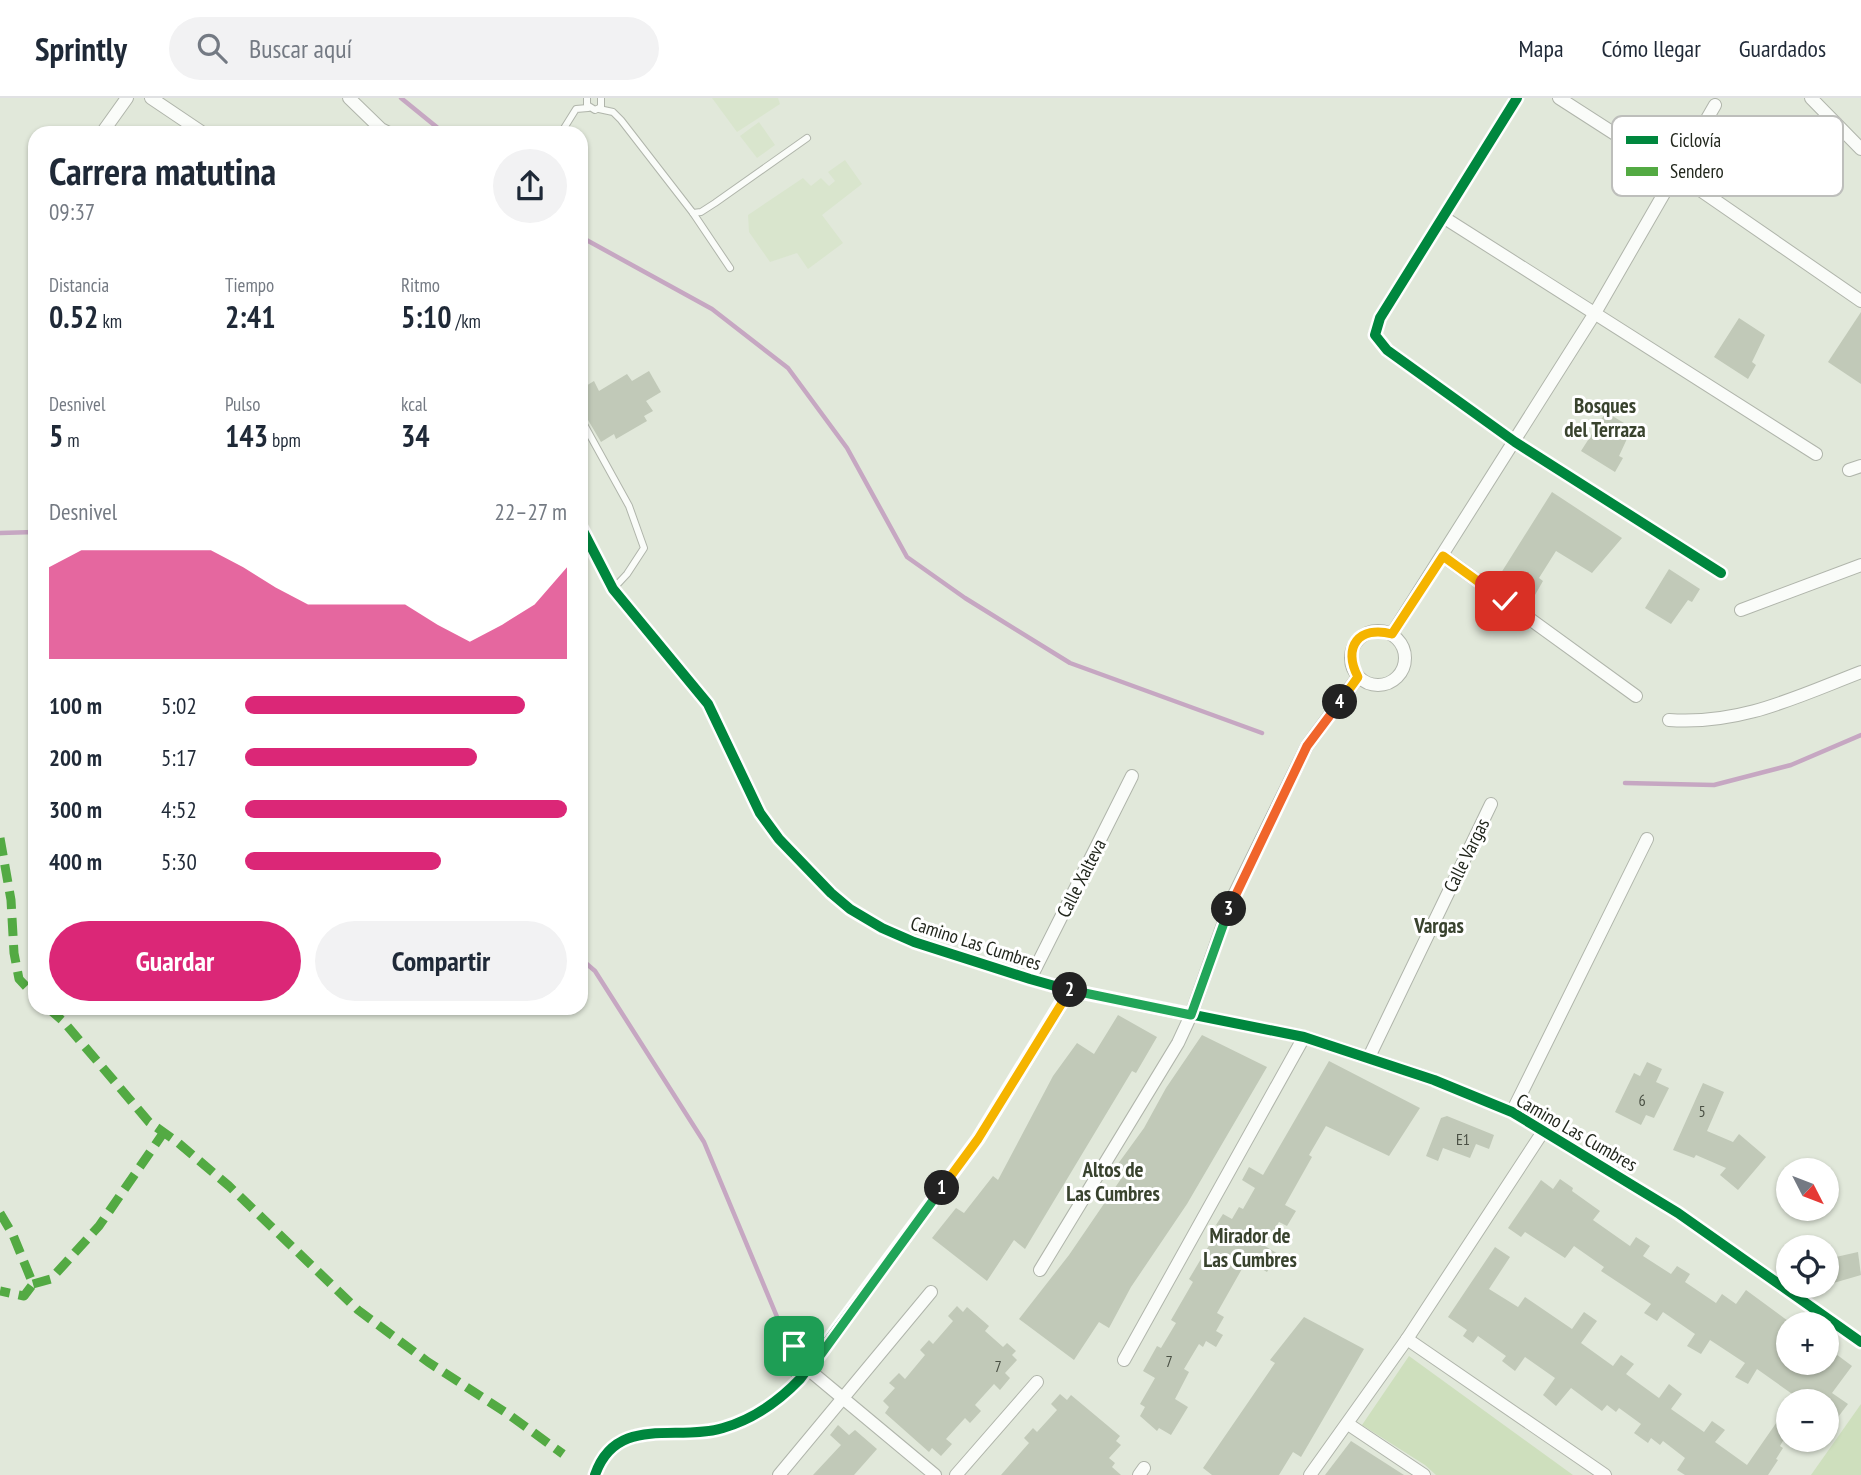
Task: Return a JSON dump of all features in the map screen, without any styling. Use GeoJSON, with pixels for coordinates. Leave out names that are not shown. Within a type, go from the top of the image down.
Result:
{"type":"FeatureCollection","features":[{"type":"Feature","properties":{"kind":"street"},"geometry":{"type":"LineString","coordinates":[[107,126],[127,98]]}},
{"type":"Feature","properties":{"kind":"street"},"geometry":{"type":"LineString","coordinates":[[151,98],[193,126]]}},
{"type":"Feature","properties":{"kind":"street"},"geometry":{"type":"LineString","coordinates":[[349,98],[377,126]]}},
{"type":"Feature","properties":{"kind":"street"},"geometry":{"type":"LineString","coordinates":[[1517,98],[1380,318],[1375,335],[1387,350],[1516,442],[1721,573]]}},
{"type":"Feature","properties":{"kind":"street"},"geometry":{"type":"LineString","coordinates":[[1559,98],[1612,133]]}},
{"type":"Feature","properties":{"kind":"street"},"geometry":{"type":"LineString","coordinates":[[1811,98],[1829,116]]}},
{"type":"Feature","properties":{"kind":"street"},"geometry":{"type":"LineString","coordinates":[[1708,116],[1715,105]]}},
{"type":"Feature","properties":{"kind":"street"},"geometry":{"type":"LineString","coordinates":[[1843,131],[1861,149]]}},
{"type":"Feature","properties":{"kind":"street"},"geometry":{"type":"LineString","coordinates":[[1392,634],[1516,442],[1595,313],[1661,196]]}},
{"type":"Feature","properties":{"kind":"street"},"geometry":{"type":"LineString","coordinates":[[1707,196],[1861,302]]}},
{"type":"Feature","properties":{"kind":"street"},"geometry":{"type":"LineString","coordinates":[[1443,217],[1816,454]]}},
{"type":"Feature","properties":{"kind":"street","name":"Camino Las Cumbres"},"geometry":{"type":"LineString","coordinates":[[588,541],[613,589],[708,704],[760,813],[772,830],[831,893],[882,928],[914,943],[1069,990],[1304,1037],[1369,1057],[1512,1112],[1678,1213],[1861,1342]]}},
{"type":"Feature","properties":{"kind":"street"},"geometry":{"type":"LineString","coordinates":[[1443,556],[1636,696]]}},
{"type":"Feature","properties":{"kind":"street"},"geometry":{"type":"LineString","coordinates":[[1741,610],[1861,565]]}},
{"type":"Feature","properties":{"kind":"street"},"geometry":{"type":"LineString","coordinates":[[1377,630],[1392,634],[1401,643],[1405,656],[1403,669],[1395,680],[1382,685],[1369,684],[1358,677],[1351,663],[1352,648],[1362,635],[1377,630]]}},
{"type":"Feature","properties":{"kind":"street"},"geometry":{"type":"LineString","coordinates":[[1670,720],[1720,720],[1748,715],[1861,672]]}},
{"type":"Feature","properties":{"kind":"street"},"geometry":{"type":"LineString","coordinates":[[1040,1270],[1178,1042],[1191,1015],[1232,899],[1307,746],[1358,677]]}},
{"type":"Feature","properties":{"kind":"street","name":"Calle Xalteva"},"geometry":{"type":"LineString","coordinates":[[1030,979],[1132,776]]}},
{"type":"Feature","properties":{"kind":"street","name":"Calle Vargas"},"geometry":{"type":"LineString","coordinates":[[1369,1057],[1490,804]]}},
{"type":"Feature","properties":{"kind":"street"},"geometry":{"type":"LineString","coordinates":[[1512,1112],[1647,839]]}},
{"type":"Feature","properties":{"kind":"street"},"geometry":{"type":"LineString","coordinates":[[594,1475],[604,1455],[638,1433],[676,1434],[721,1429],[753,1417],[780,1401],[819,1357],[978,1139],[1069,990]]}},
{"type":"Feature","properties":{"kind":"street"},"geometry":{"type":"LineString","coordinates":[[1124,1360],[1304,1037]]}},
{"type":"Feature","properties":{"kind":"street"},"geometry":{"type":"LineString","coordinates":[[1310,1475],[1407,1339],[1544,1130]]}},
{"type":"Feature","properties":{"kind":"street"},"geometry":{"type":"LineString","coordinates":[[779,1475],[931,1292]]}},
{"type":"Feature","properties":{"kind":"street"},"geometry":{"type":"LineString","coordinates":[[1407,1339],[1605,1475]]}},
{"type":"Feature","properties":{"kind":"street"},"geometry":{"type":"LineString","coordinates":[[805,1375],[843,1398],[935,1475]]}},
{"type":"Feature","properties":{"kind":"street"},"geometry":{"type":"LineString","coordinates":[[956,1475],[1037,1382]]}},
{"type":"Feature","properties":{"kind":"street"},"geometry":{"type":"LineString","coordinates":[[1348,1424],[1424,1475]]}},
{"type":"Feature","properties":{"kind":"lane"},"geometry":{"type":"LineString","coordinates":[[587,98],[588,108]]}},
{"type":"Feature","properties":{"kind":"lane"},"geometry":{"type":"LineString","coordinates":[[599,109],[601,98]]}},
{"type":"Feature","properties":{"kind":"lane"},"geometry":{"type":"LineString","coordinates":[[565,126],[576,109],[613,112],[692,213],[730,268]]}},
{"type":"Feature","properties":{"kind":"lane"},"geometry":{"type":"LineString","coordinates":[[692,213],[701,212],[807,138]]}},
{"type":"Feature","properties":{"kind":"lane"},"geometry":{"type":"LineString","coordinates":[[588,431],[629,506],[644,548],[628,574],[613,589]]}},
{"type":"Feature","properties":{"kind":"lane"},"geometry":{"type":"LineString","coordinates":[[805,1375],[786,1367],[782,1358],[786,1350],[794,1346],[819,1357]]}},
{"type":"Feature","properties":{"kind":"shaded area"},"geometry":{"type":"Polygon","coordinates":[[[712,98],[778,98],[780,104],[737,132],[712,98]]]}},
{"type":"Feature","properties":{"kind":"shaded area"},"geometry":{"type":"Polygon","coordinates":[[[759,122],[775,145],[757,158],[740,136],[759,122]]]}},
{"type":"Feature","properties":{"kind":"shaded area"},"geometry":{"type":"Polygon","coordinates":[[[845,160],[862,184],[822,215],[843,243],[808,269],[797,253],[770,262],[749,232],[748,215],[803,178],[811,186],[821,178],[829,186],[835,181],[828,172],[845,160]]]}},
{"type":"Feature","properties":{"kind":"shaded area"},"geometry":{"type":"Polygon","coordinates":[[[1409,1356],[1573,1475],[1436,1475],[1425,1465],[1362,1425],[1409,1356]]]}},
{"type":"Feature","properties":{"kind":"shaded area"},"geometry":{"type":"Polygon","coordinates":[[[1861,1404],[1861,1475],[1811,1475],[1827,1452],[1839,1452],[1839,1435],[1861,1404]]]}},
{"type":"Feature","properties":{"kind":"building"},"geometry":{"type":"Polygon","coordinates":[[[1861,312],[1861,384],[1828,362],[1861,312]]]}},
{"type":"Feature","properties":{"kind":"building"},"geometry":{"type":"Polygon","coordinates":[[[1739,318],[1765,335],[1752,362],[1756,365],[1748,379],[1714,357],[1739,318]]]}},
{"type":"Feature","properties":{"kind":"building"},"geometry":{"type":"Polygon","coordinates":[[[649,371],[661,392],[646,401],[653,411],[644,416],[647,421],[616,439],[614,434],[601,442],[588,420],[588,385],[594,381],[599,391],[627,374],[632,381],[649,371]]]}},
{"type":"Feature","properties":{"kind":"building"},"geometry":{"type":"Polygon","coordinates":[[[1606,412],[1632,428],[1619,456],[1623,458],[1615,472],[1581,451],[1606,412]]]}},
{"type":"Feature","properties":{"kind":"building"},"geometry":{"type":"Polygon","coordinates":[[[1552,492],[1622,538],[1592,573],[1556,551],[1539,578],[1543,581],[1535,595],[1501,573],[1552,492]]]}},
{"type":"Feature","properties":{"kind":"building"},"geometry":{"type":"Polygon","coordinates":[[[1669,569],[1700,589],[1692,602],[1688,600],[1671,624],[1645,608],[1669,569]]]}},
{"type":"Feature","properties":{"kind":"building"},"geometry":{"type":"Polygon","coordinates":[[[1118,1015],[1157,1037],[1136,1073],[1132,1071],[1025,1249],[1014,1240],[987,1281],[932,1238],[956,1208],[964,1213],[993,1176],[998,1180],[1053,1076],[1077,1043],[1094,1054],[1118,1015]]]}},
{"type":"Feature","properties":{"kind":"building"},"geometry":{"type":"Polygon","coordinates":[[[1202,1035],[1267,1067],[1187,1204],[1131,1287],[1109,1328],[1099,1322],[1074,1360],[1019,1319],[1069,1255],[1125,1173],[1115,1168],[1144,1128],[1166,1088],[1202,1035]]]}},
{"type":"Feature","properties":{"kind":"building"},"geometry":{"type":"Polygon","coordinates":[[[1329,1061],[1420,1108],[1389,1156],[1326,1126],[1285,1205],[1296,1211],[1287,1226],[1279,1222],[1265,1246],[1278,1254],[1267,1272],[1247,1260],[1217,1313],[1224,1317],[1216,1331],[1223,1335],[1216,1347],[1206,1341],[1203,1347],[1199,1344],[1184,1369],[1189,1372],[1175,1399],[1188,1407],[1171,1435],[1159,1428],[1157,1431],[1140,1416],[1145,1407],[1140,1404],[1155,1378],[1143,1371],[1157,1346],[1161,1348],[1176,1323],[1171,1320],[1193,1282],[1189,1279],[1220,1227],[1216,1225],[1223,1214],[1232,1219],[1239,1207],[1243,1209],[1255,1188],[1242,1180],[1249,1167],[1263,1175],[1329,1061]]]}},
{"type":"Feature","properties":{"kind":"building"},"geometry":{"type":"Polygon","coordinates":[[[1647,1062],[1662,1069],[1656,1082],[1669,1088],[1654,1118],[1646,1115],[1641,1125],[1615,1112],[1634,1073],[1640,1076],[1647,1062]]]}},
{"type":"Feature","properties":{"kind":"building"},"geometry":{"type":"Polygon","coordinates":[[[1703,1083],[1724,1092],[1707,1131],[1733,1142],[1739,1134],[1766,1157],[1738,1190],[1720,1175],[1726,1168],[1696,1155],[1694,1158],[1673,1150],[1703,1083]]]}},
{"type":"Feature","properties":{"kind":"building"},"geometry":{"type":"Polygon","coordinates":[[[1447,1116],[1494,1135],[1489,1149],[1476,1144],[1470,1158],[1443,1148],[1438,1161],[1426,1156],[1441,1118],[1447,1116]]]}},
{"type":"Feature","properties":{"kind":"building"},"geometry":{"type":"Polygon","coordinates":[[[1560,1179],[1573,1188],[1572,1191],[1600,1211],[1593,1220],[1630,1246],[1636,1237],[1650,1246],[1643,1256],[1671,1274],[1677,1266],[1690,1274],[1685,1282],[1716,1303],[1722,1294],[1736,1304],[1746,1290],[1776,1312],[1776,1375],[1839,1375],[1839,1356],[1852,1366],[1835,1389],[1785,1389],[1757,1369],[1748,1384],[1735,1377],[1745,1363],[1710,1340],[1701,1354],[1687,1346],[1695,1334],[1663,1312],[1657,1321],[1644,1313],[1651,1304],[1601,1271],[1604,1267],[1574,1246],[1565,1258],[1525,1232],[1521,1237],[1508,1228],[1541,1180],[1553,1189],[1560,1179]]]}},
{"type":"Feature","properties":{"kind":"building"},"geometry":{"type":"Polygon","coordinates":[[[1495,1247],[1510,1257],[1489,1289],[1518,1307],[1525,1297],[1572,1329],[1584,1312],[1597,1321],[1581,1343],[1613,1366],[1621,1355],[1634,1364],[1626,1374],[1659,1398],[1669,1384],[1682,1394],[1671,1409],[1704,1432],[1712,1421],[1725,1430],[1715,1442],[1747,1465],[1776,1423],[1776,1452],[1780,1452],[1776,1459],[1778,1460],[1768,1475],[1685,1475],[1677,1470],[1685,1458],[1663,1441],[1660,1445],[1651,1438],[1648,1443],[1634,1433],[1641,1424],[1619,1408],[1616,1412],[1607,1405],[1602,1411],[1571,1388],[1556,1406],[1543,1395],[1555,1378],[1525,1357],[1515,1371],[1502,1361],[1506,1356],[1478,1336],[1473,1343],[1463,1336],[1467,1330],[1448,1317],[1495,1247]]]}},
{"type":"Feature","properties":{"kind":"building"},"geometry":{"type":"Polygon","coordinates":[[[1858,1252],[1861,1275],[1839,1281],[1839,1256],[1858,1252]]]}},
{"type":"Feature","properties":{"kind":"building"},"geometry":{"type":"Polygon","coordinates":[[[957,1306],[963,1312],[967,1307],[989,1326],[985,1331],[1003,1347],[1007,1343],[1016,1351],[1012,1355],[1017,1360],[1005,1373],[1010,1378],[1000,1390],[994,1384],[975,1405],[981,1411],[970,1423],[965,1418],[946,1439],[952,1444],[941,1456],[932,1448],[929,1452],[885,1413],[889,1407],[883,1401],[895,1388],[889,1383],[899,1373],[905,1379],[925,1355],[920,1350],[929,1340],[933,1344],[953,1321],[948,1316],[957,1306]]]}},
{"type":"Feature","properties":{"kind":"building"},"geometry":{"type":"Polygon","coordinates":[[[1304,1317],[1364,1349],[1301,1457],[1293,1452],[1279,1475],[1212,1475],[1203,1468],[1275,1363],[1270,1360],[1304,1317]]]}},
{"type":"Feature","properties":{"kind":"building"},"geometry":{"type":"Polygon","coordinates":[[[1060,1394],[1067,1400],[1071,1395],[1120,1436],[1116,1441],[1121,1445],[1109,1458],[1115,1463],[1112,1467],[1121,1475],[1001,1475],[1029,1443],[1024,1438],[1033,1428],[1037,1432],[1057,1410],[1051,1404],[1060,1394]]]}},
{"type":"Feature","properties":{"kind":"building"},"geometry":{"type":"Polygon","coordinates":[[[1839,1398],[1848,1404],[1839,1416],[1839,1398]]]}},
{"type":"Feature","properties":{"kind":"building"},"geometry":{"type":"Polygon","coordinates":[[[838,1425],[849,1435],[855,1430],[877,1449],[854,1475],[813,1475],[841,1445],[830,1435],[838,1425]]]}},
{"type":"Feature","properties":{"kind":"building"},"geometry":{"type":"Polygon","coordinates":[[[1351,1441],[1404,1475],[1325,1475],[1351,1441]]]}},
{"type":"Feature","properties":{"kind":"waterway"},"geometry":{"type":"LineString","coordinates":[[401,98],[435,126]]}},
{"type":"Feature","properties":{"kind":"waterway"},"geometry":{"type":"LineString","coordinates":[[588,241],[712,309],[788,368],[847,448],[907,557],[965,598],[1070,663],[1262,733]]}},
{"type":"Feature","properties":{"kind":"waterway"},"geometry":{"type":"LineString","coordinates":[[0,533],[28,532]]}},
{"type":"Feature","properties":{"kind":"waterway"},"geometry":{"type":"LineString","coordinates":[[1625,783],[1714,785],[1791,765],[1861,735]]}},
{"type":"Feature","properties":{"kind":"waterway"},"geometry":{"type":"LineString","coordinates":[[588,965],[595,971],[704,1142],[785,1336]]}},
{"type":"Feature","properties":{"kind":"marked path"},"geometry":{"type":"LineString","coordinates":[[0,838],[11,900],[14,953],[19,979],[28,989]]}},
{"type":"Feature","properties":{"kind":"marked path"},"geometry":{"type":"LineString","coordinates":[[56,1015],[149,1122],[229,1186],[358,1310],[428,1362],[563,1454]]}},
{"type":"Feature","properties":{"kind":"marked path"},"geometry":{"type":"LineString","coordinates":[[33,1284],[51,1279],[99,1226],[164,1132]]}},
{"type":"Feature","properties":{"kind":"marked path"},"geometry":{"type":"LineString","coordinates":[[0,1213],[13,1235],[33,1284],[24,1296],[0,1291]]}},
{"type":"Feature","properties":{"kind":"cycle path"},"geometry":{"type":"LineString","coordinates":[[1517,98],[1380,318],[1375,335],[1387,350],[1515,442],[1721,573]]}},
{"type":"Feature","properties":{"kind":"cycle path"},"geometry":{"type":"LineString","coordinates":[[588,541],[613,589],[708,704],[760,813],[779,839],[850,909],[882,928],[914,942],[1030,979],[1069,990],[1304,1037],[1434,1080],[1512,1112],[1678,1213],[1861,1342]]}},
{"type":"Feature","properties":{"kind":"cycle path"},"geometry":{"type":"LineString","coordinates":[[595,1475],[605,1456],[617,1444],[632,1437],[649,1434],[705,1432],[723,1428],[765,1409],[800,1379],[978,1139],[1069,990]]}},
{"type":"Feature","properties":{"kind":"district","name":"Bosques del Terraza"},"geometry":{"type":"Point","coordinates":[1605,417]}},
{"type":"Feature","properties":{"kind":"district","name":"Vargas"},"geometry":{"type":"Point","coordinates":[1439,925]}},
{"type":"Feature","properties":{"kind":"district","name":"Altos de Las Cumbres"},"geometry":{"type":"Point","coordinates":[1113,1181]}},
{"type":"Feature","properties":{"kind":"district","name":"Mirador de Las Cumbres"},"geometry":{"type":"Point","coordinates":[1250,1247]}},
{"type":"Feature","properties":{"kind":"route"},"geometry":{"type":"LineString","coordinates":[[794,1346],[819,1357],[978,1139],[1069,990],[1191,1015],[1232,899],[1307,746],[1358,677],[1351,663],[1352,648],[1362,635],[1377,630],[1392,634],[1443,556],[1505,601]]}}]}
